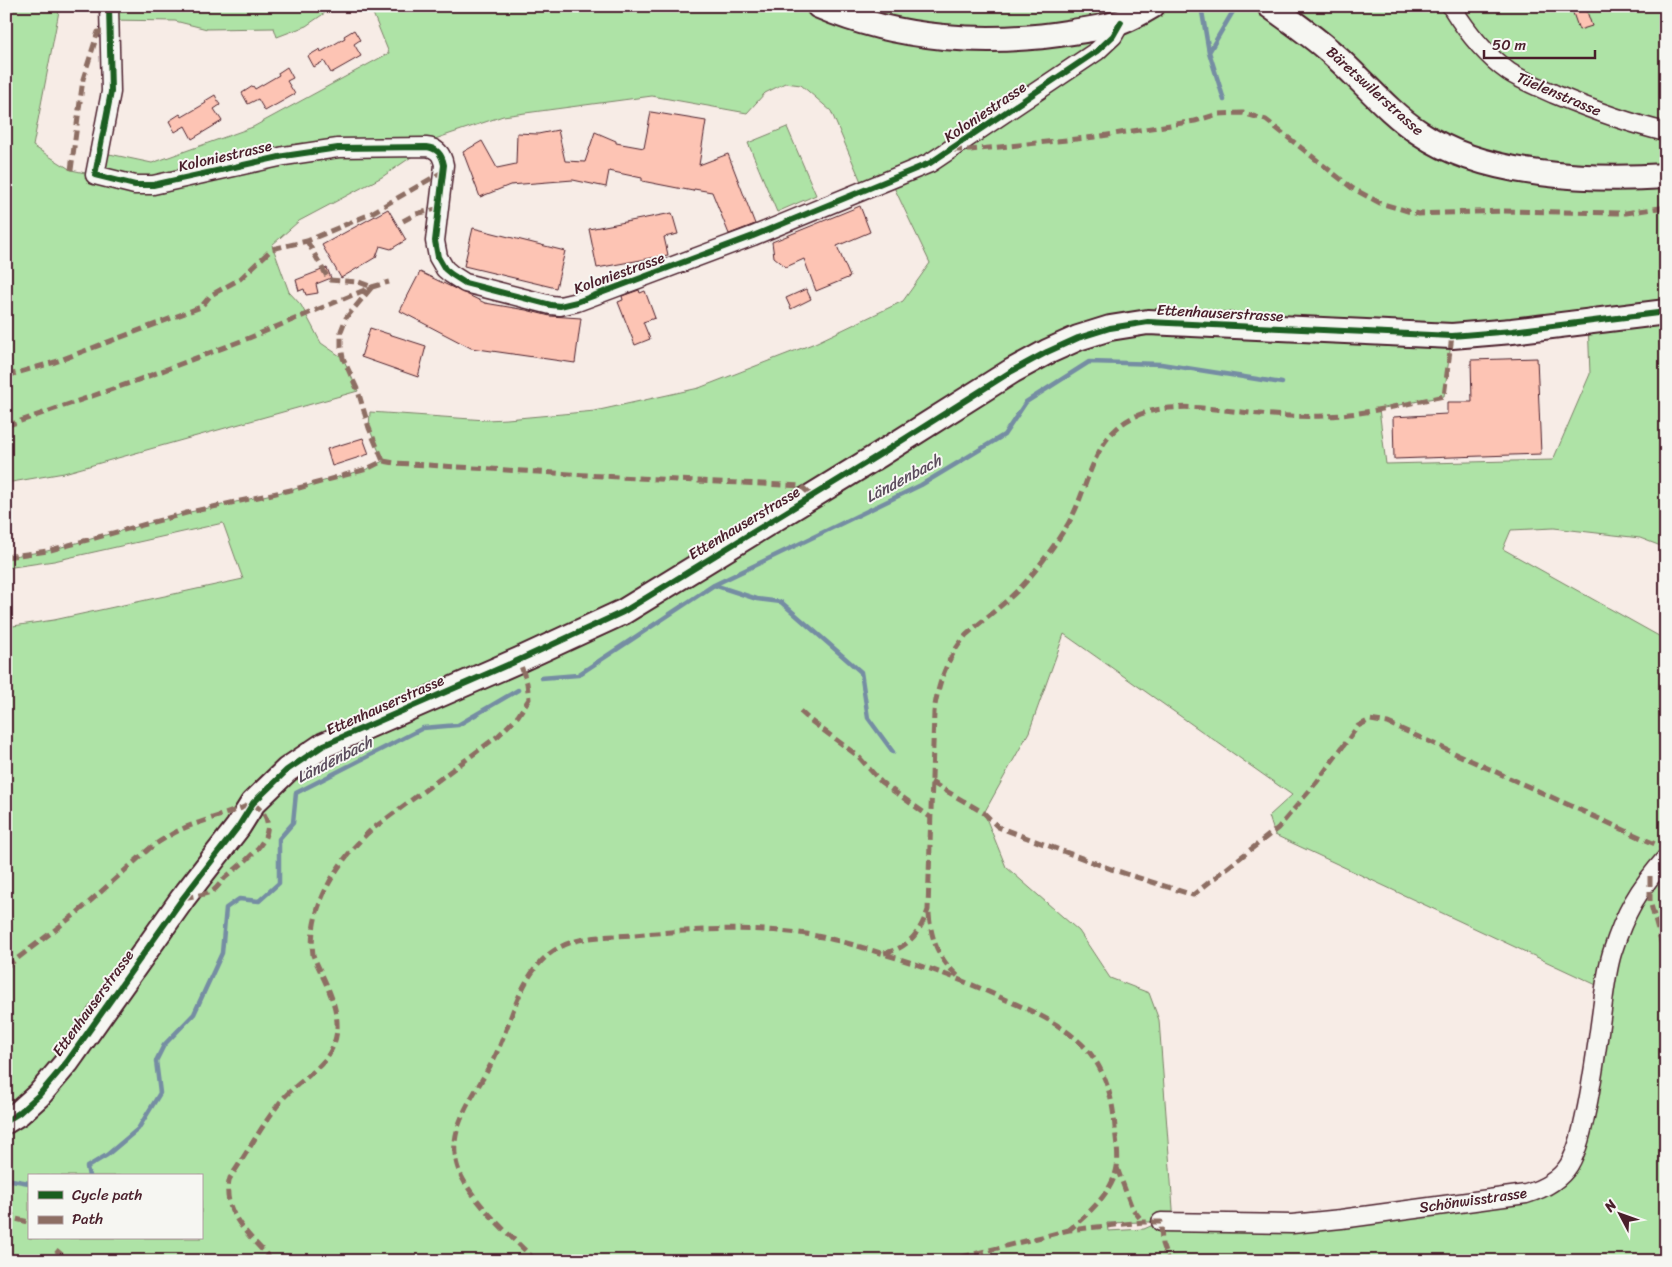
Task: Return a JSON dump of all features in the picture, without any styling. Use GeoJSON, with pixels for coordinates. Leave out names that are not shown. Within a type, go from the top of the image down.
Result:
{"type":"FeatureCollection","features":[{"type":"Feature","properties":{"kind":"street","name":"Koloniestrasse"},"geometry":{"type":"LineString","coordinates":[[109,6],[111,92],[95,176],[135,185],[153,185],[284,156],[329,150],[434,148],[442,156],[445,175],[435,241],[438,257],[446,269],[465,283],[560,306],[577,302],[753,236],[930,164],[1097,51],[1113,36],[1122,22]]}},
{"type":"Feature","properties":{"kind":"street"},"geometry":{"type":"LineString","coordinates":[[819,6],[839,15],[887,28],[929,35],[1006,40],[1095,29],[1122,22],[1152,6]]}},
{"type":"Feature","properties":{"kind":"street","name":"Bäretswilerstrasse"},"geometry":{"type":"LineString","coordinates":[[1270,6],[1336,56],[1408,125],[1443,147],[1485,162],[1527,171],[1603,177],[1666,176]]}},
{"type":"Feature","properties":{"kind":"street","name":"Tüelenstrasse"},"geometry":{"type":"LineString","coordinates":[[1451,6],[1462,24],[1483,50],[1509,72],[1589,108],[1666,132]]}},
{"type":"Feature","properties":{"kind":"street","name":"Ettenhauserstrasse"},"geometry":{"type":"LineString","coordinates":[[6,1121],[19,1113],[39,1095],[67,1062],[253,803],[287,770],[324,746],[623,612],[1012,371],[1047,352],[1078,338],[1110,328],[1148,322],[1452,336],[1512,331],[1666,312]]}},
{"type":"Feature","properties":{"kind":"street","name":"Schönwisstrasse"},"geometry":{"type":"LineString","coordinates":[[1161,1222],[1292,1224],[1341,1219],[1526,1194],[1542,1189],[1554,1181],[1569,1165],[1578,1144],[1584,1122],[1594,1071],[1605,989],[1612,955],[1623,920],[1635,896],[1666,858]]}},
{"type":"Feature","properties":{"kind":"green space"},"geometry":{"type":"Polygon","coordinates":[[[6,6],[60,6],[33,146],[71,170],[95,175],[100,152],[152,163],[253,127],[389,53],[370,6],[1666,6],[1666,548],[1640,538],[1554,528],[1511,530],[1503,549],[1666,640],[1666,915],[1655,921],[1666,960],[1666,1261],[6,1261],[6,627],[54,620],[243,579],[223,523],[54,561],[6,568],[6,557],[47,551],[190,512],[295,489],[367,469],[383,461],[369,428],[370,412],[486,420],[507,419],[595,411],[699,388],[815,343],[903,301],[930,263],[891,181],[865,191],[831,111],[801,85],[785,83],[765,93],[747,113],[652,96],[503,116],[426,142],[426,147],[382,177],[299,221],[272,245],[289,292],[301,305],[321,343],[343,358],[358,391],[64,473],[6,483],[6,6]],[[1588,322],[1452,336],[1444,396],[1379,409],[1386,464],[1553,460],[1590,374],[1588,322]],[[1064,634],[1029,732],[984,813],[1006,867],[1079,931],[1110,978],[1149,993],[1159,1020],[1174,1222],[1256,1225],[1526,1194],[1569,1165],[1605,989],[1275,835],[1269,816],[1292,795],[1064,634]],[[1160,1222],[1107,1223],[1108,1231],[1144,1229],[1160,1222]]]}},
{"type":"Feature","properties":{"kind":"green space"},"geometry":{"type":"Polygon","coordinates":[[[109,6],[335,6],[306,26],[277,37],[274,28],[207,29],[175,21],[109,20],[109,6]]]}},
{"type":"Feature","properties":{"kind":"green space"},"geometry":{"type":"Polygon","coordinates":[[[787,127],[816,195],[777,212],[748,143],[787,127]]]}},
{"type":"Feature","properties":{"kind":"building"},"geometry":{"type":"Polygon","coordinates":[[[1585,6],[1592,26],[1579,30],[1572,10],[1585,6]]]}},
{"type":"Feature","properties":{"kind":"building"},"geometry":{"type":"Polygon","coordinates":[[[354,30],[360,40],[354,44],[361,56],[331,73],[324,61],[314,67],[308,56],[320,49],[321,52],[345,38],[344,36],[354,30]]]}},
{"type":"Feature","properties":{"kind":"building"},"geometry":{"type":"Polygon","coordinates":[[[287,67],[293,78],[287,81],[295,94],[265,111],[258,99],[248,104],[242,93],[253,86],[255,89],[279,75],[278,73],[287,67]]]}},
{"type":"Feature","properties":{"kind":"building"},"geometry":{"type":"Polygon","coordinates":[[[215,95],[220,105],[214,109],[222,121],[192,139],[185,126],[175,132],[169,121],[180,114],[182,117],[206,103],[205,101],[215,95]]]}},
{"type":"Feature","properties":{"kind":"building"},"geometry":{"type":"Polygon","coordinates":[[[651,112],[706,121],[699,165],[728,154],[755,224],[729,234],[712,192],[694,189],[693,191],[642,181],[642,178],[609,171],[606,187],[573,180],[510,185],[480,197],[463,152],[482,141],[497,168],[516,164],[517,133],[538,134],[558,130],[565,161],[585,162],[595,132],[616,141],[616,143],[644,148],[651,112]]]}},
{"type":"Feature","properties":{"kind":"building"},"geometry":{"type":"Polygon","coordinates":[[[860,206],[870,232],[837,246],[850,277],[816,291],[804,259],[786,267],[774,257],[772,242],[860,206]]]}},
{"type":"Feature","properties":{"kind":"building"},"geometry":{"type":"Polygon","coordinates":[[[388,209],[406,240],[391,249],[380,246],[376,257],[341,278],[322,245],[388,209]]]}},
{"type":"Feature","properties":{"kind":"building"},"geometry":{"type":"Polygon","coordinates":[[[672,213],[678,234],[664,237],[668,255],[597,268],[589,229],[672,213]]]}},
{"type":"Feature","properties":{"kind":"building"},"geometry":{"type":"Polygon","coordinates":[[[473,228],[565,251],[556,288],[464,266],[473,228]]]}},
{"type":"Feature","properties":{"kind":"building"},"geometry":{"type":"Polygon","coordinates":[[[327,268],[331,278],[316,284],[318,293],[306,295],[304,289],[299,291],[296,280],[327,268]]]}},
{"type":"Feature","properties":{"kind":"building"},"geometry":{"type":"Polygon","coordinates":[[[420,272],[485,303],[550,316],[581,318],[575,363],[471,348],[400,311],[420,272]]]}},
{"type":"Feature","properties":{"kind":"building"},"geometry":{"type":"Polygon","coordinates":[[[806,289],[811,299],[791,309],[786,298],[806,289]]]}},
{"type":"Feature","properties":{"kind":"building"},"geometry":{"type":"Polygon","coordinates":[[[639,290],[640,293],[645,291],[655,318],[643,322],[650,339],[635,345],[618,302],[623,300],[622,296],[639,290]]]}},
{"type":"Feature","properties":{"kind":"building"},"geometry":{"type":"Polygon","coordinates":[[[370,328],[426,346],[418,377],[361,357],[370,328]]]}},
{"type":"Feature","properties":{"kind":"building"},"geometry":{"type":"Polygon","coordinates":[[[1537,358],[1541,454],[1394,459],[1393,417],[1447,414],[1447,402],[1472,402],[1471,360],[1537,358]]]}},
{"type":"Feature","properties":{"kind":"building"},"geometry":{"type":"Polygon","coordinates":[[[363,438],[369,454],[332,466],[327,449],[363,438]]]}},
{"type":"Feature","properties":{"kind":"waterway"},"geometry":{"type":"LineString","coordinates":[[1201,6],[1209,52]]}},
{"type":"Feature","properties":{"kind":"waterway"},"geometry":{"type":"LineString","coordinates":[[1224,100],[1209,52],[1235,8]]}},
{"type":"Feature","properties":{"kind":"waterway","name":"Ländenbach"},"geometry":{"type":"LineString","coordinates":[[541,678],[578,675],[714,585],[921,485],[1004,435],[1026,402],[1089,362],[1161,364],[1282,383]]}},
{"type":"Feature","properties":{"kind":"waterway"},"geometry":{"type":"LineString","coordinates":[[714,585],[757,599],[781,602],[861,672],[868,718],[893,752]]}},
{"type":"Feature","properties":{"kind":"waterway","name":"Ländenbach"},"geometry":{"type":"LineString","coordinates":[[89,1174],[87,1167],[107,1155],[138,1129],[160,1093],[156,1061],[164,1045],[194,1014],[222,953],[226,908],[239,899],[259,901],[279,883],[279,839],[293,823],[296,793],[423,728],[458,725],[518,690]]}},
{"type":"Feature","properties":{"kind":"waterway","name":"Ländenbach"},"geometry":{"type":"LineString","coordinates":[[6,1179],[28,1183]]}},
{"type":"Feature","properties":{"kind":"waterway"},"geometry":{"type":"LineString","coordinates":[[6,1250],[14,1261]]}},
{"type":"Feature","properties":{"kind":"marked path"},"geometry":{"type":"LineString","coordinates":[[71,170],[83,79],[98,32],[110,32]]}},
{"type":"Feature","properties":{"kind":"marked path"},"geometry":{"type":"LineString","coordinates":[[952,150],[970,150],[1095,137],[1195,121],[1218,114],[1243,113],[1266,120],[1352,188],[1380,203],[1418,214],[1503,211],[1626,213],[1666,207]]}},
{"type":"Feature","properties":{"kind":"marked path"},"geometry":{"type":"LineString","coordinates":[[6,376],[55,362],[201,307],[211,295],[240,279],[272,249],[307,241],[368,215],[444,171]]}},
{"type":"Feature","properties":{"kind":"marked path"},"geometry":{"type":"LineString","coordinates":[[403,221],[416,214],[440,208]]}},
{"type":"Feature","properties":{"kind":"marked path"},"geometry":{"type":"LineString","coordinates":[[307,241],[329,280],[359,282],[372,287],[346,318],[341,331],[341,347],[343,358],[358,391],[369,428],[383,461]]}},
{"type":"Feature","properties":{"kind":"marked path"},"geometry":{"type":"LineString","coordinates":[[6,426],[130,383],[249,338],[372,287],[389,282]]}},
{"type":"Feature","properties":{"kind":"marked path"},"geometry":{"type":"LineString","coordinates":[[884,953],[900,948],[912,938],[928,910],[934,712],[944,671],[966,635],[1023,585],[1052,548],[1074,513],[1100,450],[1115,430],[1130,419],[1147,412],[1184,407],[1276,415],[1324,416],[1369,411],[1444,396],[1452,336]]}},
{"type":"Feature","properties":{"kind":"marked path"},"geometry":{"type":"LineString","coordinates":[[6,557],[47,551],[190,512],[295,489],[367,469],[383,461],[618,477],[801,486],[812,496]]}},
{"type":"Feature","properties":{"kind":"marked path"},"geometry":{"type":"LineString","coordinates":[[272,1261],[239,1223],[229,1202],[228,1190],[230,1178],[281,1101],[323,1062],[332,1049],[337,1022],[335,1008],[313,955],[312,937],[320,903],[327,886],[337,870],[371,830],[498,736],[518,716],[529,699],[527,683],[519,660]]}},
{"type":"Feature","properties":{"kind":"marked path"},"geometry":{"type":"LineString","coordinates":[[800,711],[858,756],[881,782],[930,817]]}},
{"type":"Feature","properties":{"kind":"marked path"},"geometry":{"type":"LineString","coordinates":[[931,782],[984,813],[998,827],[1111,869],[1193,895],[1278,828],[1316,783],[1358,726],[1370,720],[1388,723],[1666,849]]}},
{"type":"Feature","properties":{"kind":"marked path"},"geometry":{"type":"LineString","coordinates":[[6,967],[77,913],[155,844],[185,828],[253,803],[264,814],[267,823],[267,832],[257,850],[211,892],[184,898]]}},
{"type":"Feature","properties":{"kind":"marked path"},"geometry":{"type":"LineString","coordinates":[[1650,876],[1650,901],[1666,960]]}},
{"type":"Feature","properties":{"kind":"marked path"},"geometry":{"type":"LineString","coordinates":[[929,914],[937,949],[946,964],[959,977]]}},
{"type":"Feature","properties":{"kind":"marked path"},"geometry":{"type":"LineString","coordinates":[[536,1261],[503,1229],[470,1190],[457,1165],[455,1152],[456,1135],[463,1114],[497,1052],[522,990],[540,963],[552,952],[571,942],[602,937],[696,930],[778,931],[832,939],[854,945],[917,964],[975,986],[1039,1015],[1072,1035],[1090,1053],[1105,1079],[1113,1108],[1118,1158],[1115,1176],[1105,1194],[1069,1230]]}},
{"type":"Feature","properties":{"kind":"marked path"},"geometry":{"type":"LineString","coordinates":[[1117,1168],[1132,1208],[1143,1222]]}},
{"type":"Feature","properties":{"kind":"marked path"},"geometry":{"type":"LineString","coordinates":[[6,1209],[16,1219],[28,1222]]}},
{"type":"Feature","properties":{"kind":"marked path"},"geometry":{"type":"LineString","coordinates":[[946,1261],[1069,1230],[1143,1222],[1161,1222],[1162,1244],[1168,1261]]}},
{"type":"Feature","properties":{"kind":"marked path"},"geometry":{"type":"LineString","coordinates":[[56,1250],[69,1261]]}},
{"type":"Feature","properties":{"kind":"cycle path"},"geometry":{"type":"LineString","coordinates":[[109,6],[111,92],[95,175],[135,185],[153,185],[284,156],[338,148],[430,148],[438,152],[444,165],[435,241],[438,257],[445,269],[465,283],[560,306],[577,302],[753,236],[930,163],[1097,51],[1113,36],[1121,22]]}},
{"type":"Feature","properties":{"kind":"cycle path"},"geometry":{"type":"LineString","coordinates":[[6,1121],[19,1113],[39,1095],[67,1062],[183,898],[238,827],[253,803],[287,770],[324,745],[519,660],[623,612],[1012,371],[1047,352],[1078,338],[1110,328],[1148,322],[1452,336],[1512,331],[1666,312]]}}]}
